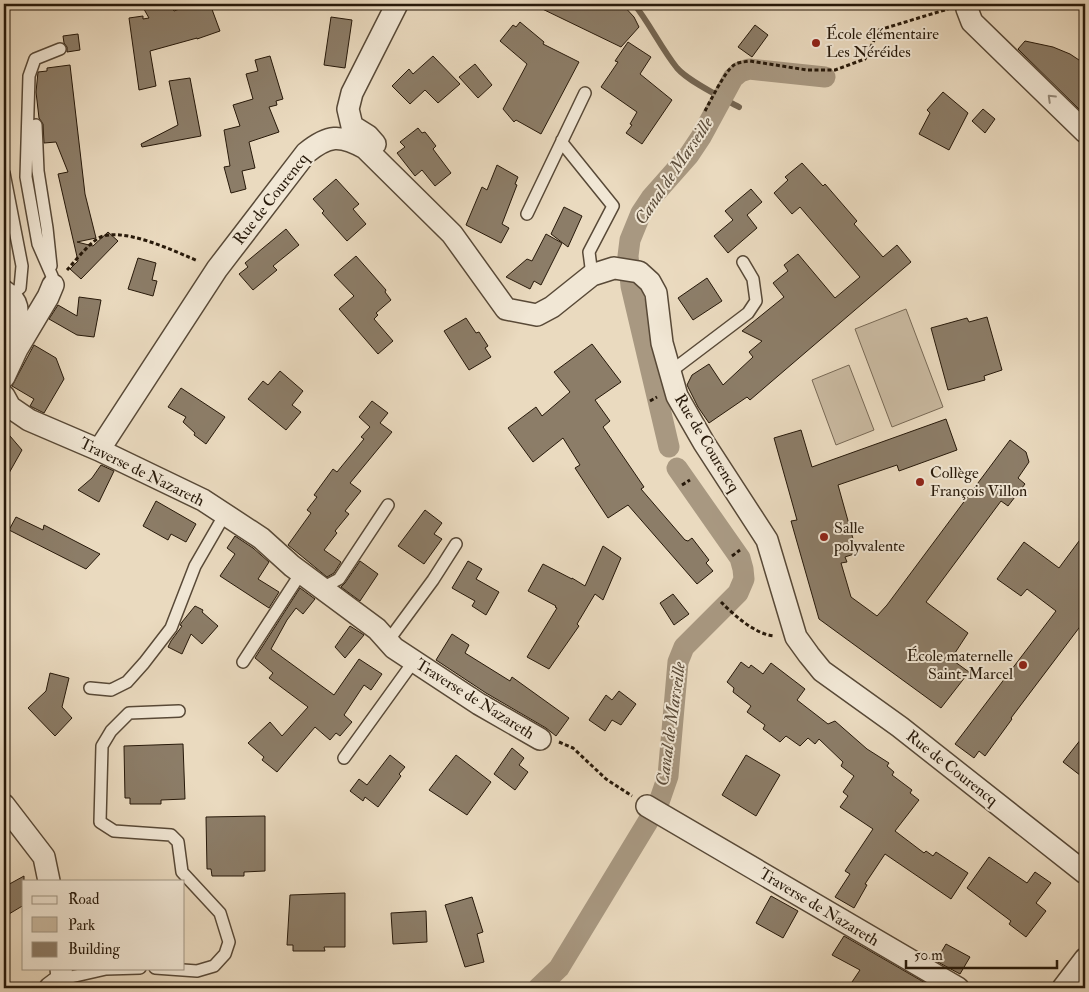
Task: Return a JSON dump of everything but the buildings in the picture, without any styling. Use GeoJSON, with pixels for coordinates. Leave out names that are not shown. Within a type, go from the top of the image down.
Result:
{"type":"FeatureCollection","features":[{"type":"Feature","properties":{"kind":"street"},"geometry":{"type":"LineString","coordinates":[[376,159],[378,152],[375,144],[368,136],[352,126],[348,108],[352,93],[397,4]]}},
{"type":"Feature","properties":{"kind":"street"},"geometry":{"type":"LineString","coordinates":[[969,11],[1085,132]]}},
{"type":"Feature","properties":{"kind":"street","name":"Rue de Courencq"},"geometry":{"type":"LineString","coordinates":[[99,450],[218,269],[306,153],[318,143],[329,138],[348,140],[365,148],[452,234],[506,309],[537,315],[552,307],[592,275],[614,268],[639,272],[650,282],[656,293],[662,343],[677,396],[699,435],[767,540],[796,637],[808,655],[822,670],[900,727],[1085,873]]}},
{"type":"Feature","properties":{"kind":"street"},"geometry":{"type":"LineString","coordinates":[[4,377],[17,349],[48,297],[52,281]]}},
{"type":"Feature","properties":{"kind":"street"},"geometry":{"type":"LineString","coordinates":[[6,296],[17,306],[12,341],[17,349]]}},
{"type":"Feature","properties":{"kind":"street","name":"Traverse de Nazareth"},"geometry":{"type":"LineString","coordinates":[[4,396],[10,407],[29,420],[99,450],[203,500],[225,514],[261,538],[301,573],[377,629],[394,648],[479,704],[540,739]]}},
{"type":"Feature","properties":{"kind":"street"},"geometry":{"type":"LineString","coordinates":[[4,805],[44,856],[49,880]]}},
{"type":"Feature","properties":{"kind":"street","name":"Traverse de Nazareth"},"geometry":{"type":"LineString","coordinates":[[655,810],[958,988]]}},
{"type":"Feature","properties":{"kind":"street"},"geometry":{"type":"LineString","coordinates":[[1063,988],[1085,959]]}},
{"type":"Feature","properties":{"kind":"lane"},"geometry":{"type":"LineString","coordinates":[[52,281],[38,244],[26,177],[29,76],[35,59],[60,49]]}},
{"type":"Feature","properties":{"kind":"lane"},"geometry":{"type":"LineString","coordinates":[[527,214],[585,93]]}},
{"type":"Feature","properties":{"kind":"lane"},"geometry":{"type":"LineString","coordinates":[[36,125],[38,171],[47,228],[52,281]]}},
{"type":"Feature","properties":{"kind":"lane"},"geometry":{"type":"LineString","coordinates":[[562,140],[563,144],[612,206],[589,252],[592,275]]}},
{"type":"Feature","properties":{"kind":"lane"},"geometry":{"type":"LineString","coordinates":[[4,173],[22,266],[20,288],[6,296]]}},
{"type":"Feature","properties":{"kind":"lane"},"geometry":{"type":"LineString","coordinates":[[670,372],[748,313],[756,301],[753,278],[743,262]]}},
{"type":"Feature","properties":{"kind":"lane"},"geometry":{"type":"LineString","coordinates":[[322,588],[339,578],[388,505]]}},
{"type":"Feature","properties":{"kind":"lane"},"geometry":{"type":"LineString","coordinates":[[90,688],[111,690],[127,682],[150,656],[171,628],[195,566],[225,514]]}},
{"type":"Feature","properties":{"kind":"lane"},"geometry":{"type":"LineString","coordinates":[[388,641],[433,580],[456,544]]}},
{"type":"Feature","properties":{"kind":"lane"},"geometry":{"type":"LineString","coordinates":[[243,662],[301,573]]}},
{"type":"Feature","properties":{"kind":"lane"},"geometry":{"type":"LineString","coordinates":[[344,758],[414,661]]}},
{"type":"Feature","properties":{"kind":"lane"},"geometry":{"type":"LineString","coordinates":[[178,711],[129,713],[111,730],[102,746],[100,822],[114,831],[171,835],[178,842],[182,872],[220,913],[229,942],[225,954],[214,966],[197,971],[183,970]]}},
{"type":"Feature","properties":{"kind":"lane"},"geometry":{"type":"LineString","coordinates":[[58,979],[101,970]]}},
{"type":"Feature","properties":{"kind":"path"},"geometry":{"type":"LineString","coordinates":[[705,111],[728,71],[740,62],[750,61],[808,70],[835,70],[865,59],[879,30],[949,9],[969,11]]}},
{"type":"Feature","properties":{"kind":"path"},"geometry":{"type":"LineString","coordinates":[[52,281],[98,238],[111,236],[136,237],[149,241],[218,269]]}},
{"type":"Feature","properties":{"kind":"path"},"geometry":{"type":"LineString","coordinates":[[682,485],[690,480]]}},
{"type":"Feature","properties":{"kind":"path"},"geometry":{"type":"LineString","coordinates":[[732,556],[740,550]]}},
{"type":"Feature","properties":{"kind":"path"},"geometry":{"type":"LineString","coordinates":[[721,602],[748,625],[766,635],[796,637]]}},
{"type":"Feature","properties":{"kind":"path","name":"Traverse de Nazareth"},"geometry":{"type":"LineString","coordinates":[[540,739],[558,741],[573,748],[606,779],[655,810]]}},
{"type":"Feature","properties":{"kind":"green space"},"geometry":{"type":"Polygon","coordinates":[[[906,309],[943,407],[892,427],[855,329],[906,309]]]}},
{"type":"Feature","properties":{"kind":"green space"},"geometry":{"type":"Polygon","coordinates":[[[849,365],[874,430],[836,445],[812,380],[849,365]]]}},
{"type":"Feature","properties":{"kind":"waterway"},"geometry":{"type":"LineString","coordinates":[[634,4],[682,73],[739,107]]}},
{"type":"Feature","properties":{"kind":"waterway","name":"Canal de Marseille"},"geometry":{"type":"LineString","coordinates":[[669,447],[631,286],[628,256],[630,240],[641,213],[651,198],[689,155],[733,78],[740,72],[749,69],[825,77]]}},
{"type":"Feature","properties":{"kind":"waterway","name":"Canal de Marseille"},"geometry":{"type":"LineString","coordinates":[[538,988],[559,968],[658,805],[668,776],[678,662],[684,647],[738,593],[744,579],[740,558],[677,468]]}},
{"type":"Feature","properties":{"kind":"place","name":"École élémentaire Les Néréides"},"geometry":{"type":"Point","coordinates":[816,43]}},
{"type":"Feature","properties":{"kind":"place","name":"Collège François Villon"},"geometry":{"type":"Point","coordinates":[920,482]}},
{"type":"Feature","properties":{"kind":"place","name":"Salle polyvalente"},"geometry":{"type":"Point","coordinates":[824,537]}},
{"type":"Feature","properties":{"kind":"place","name":"École maternelle Saint-Marcel"},"geometry":{"type":"Point","coordinates":[1023,665]}}]}
